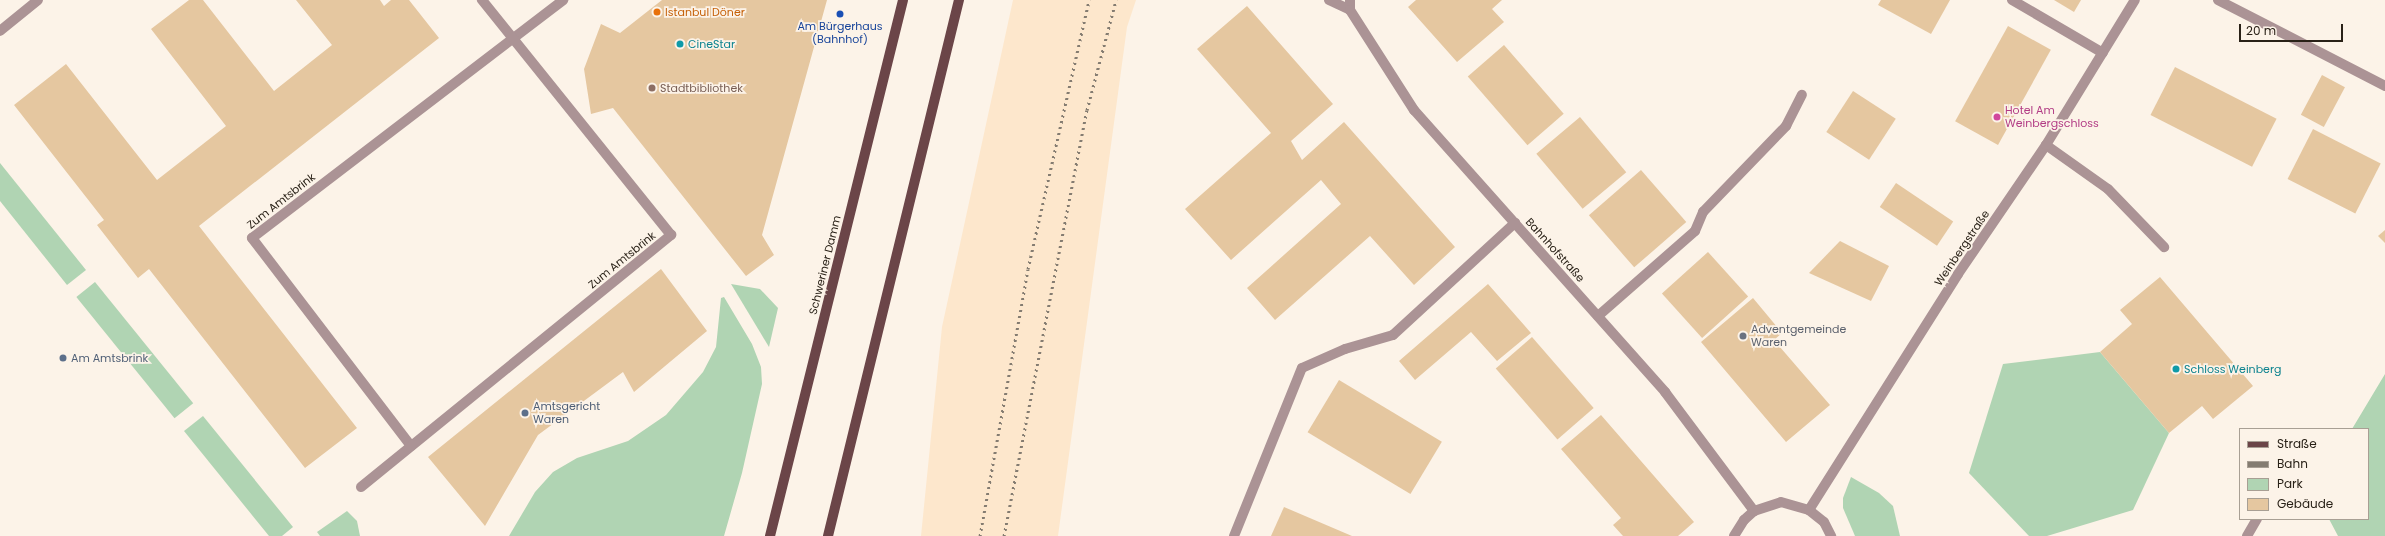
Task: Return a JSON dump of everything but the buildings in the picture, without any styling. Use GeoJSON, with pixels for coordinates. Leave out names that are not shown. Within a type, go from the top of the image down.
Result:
{"type":"FeatureCollection","features":[{"type":"Feature","properties":{"kind":"main road","name":"Schweriner Damm"},"geometry":{"type":"LineString","coordinates":[[770,536],[903,0]]}},
{"type":"Feature","properties":{"kind":"main road"},"geometry":{"type":"LineString","coordinates":[[828,536],[960,0]]}},
{"type":"Feature","properties":{"kind":"street"},"geometry":{"type":"LineString","coordinates":[[2,26],[38,0]]}},
{"type":"Feature","properties":{"kind":"street","name":"Zum Amtsbrink"},"geometry":{"type":"LineString","coordinates":[[361,487],[671,236],[482,0]]}},
{"type":"Feature","properties":{"kind":"street","name":"Zum Amtsbrink"},"geometry":{"type":"LineString","coordinates":[[411,446],[252,238],[563,0]]}},
{"type":"Feature","properties":{"kind":"street"},"geometry":{"type":"LineString","coordinates":[[1329,0],[1350,5]]}},
{"type":"Feature","properties":{"kind":"street"},"geometry":{"type":"LineString","coordinates":[[2012,0],[2103,54]]}},
{"type":"Feature","properties":{"kind":"street","name":"Weinbergstraße"},"geometry":{"type":"LineString","coordinates":[[1809,510],[1958,274],[2046,145],[2135,0]]}},
{"type":"Feature","properties":{"kind":"street"},"geometry":{"type":"LineString","coordinates":[[2218,0],[2385,86]]}},
{"type":"Feature","properties":{"kind":"street","name":"Bahnhofstraße"},"geometry":{"type":"LineString","coordinates":[[1350,5],[1414,110],[1665,392],[1754,511]]}},
{"type":"Feature","properties":{"kind":"street"},"geometry":{"type":"LineString","coordinates":[[1598,316],[1695,231],[1703,212],[1786,126],[1802,95]]}},
{"type":"Feature","properties":{"kind":"street"},"geometry":{"type":"LineString","coordinates":[[2046,145],[2108,189],[2164,247]]}},
{"type":"Feature","properties":{"kind":"street"},"geometry":{"type":"LineString","coordinates":[[1234,536],[1302,368],[1345,349],[1393,335],[1515,223]]}},
{"type":"Feature","properties":{"kind":"street"},"geometry":{"type":"LineString","coordinates":[[1734,536],[1744,520],[1754,511],[1781,502],[1809,510],[1824,522],[1831,536]]}},
{"type":"Feature","properties":{"kind":"street"},"geometry":{"type":"LineString","coordinates":[[2247,536],[2256,520]]}},
{"type":"Feature","properties":{"kind":"shaded area"},"geometry":{"type":"Polygon","coordinates":[[[1013,0],[1136,0],[1127,27],[1058,536],[921,536],[942,327],[1013,0]]]}},
{"type":"Feature","properties":{"kind":"green space"},"geometry":{"type":"Polygon","coordinates":[[[0,163],[86,270],[67,285],[0,201],[0,163]]]}},
{"type":"Feature","properties":{"kind":"green space"},"geometry":{"type":"Polygon","coordinates":[[[95,282],[193,403],[175,418],[76,297],[95,282]]]}},
{"type":"Feature","properties":{"kind":"green space"},"geometry":{"type":"Polygon","coordinates":[[[731,284],[760,289],[778,308],[769,347],[731,284]]]}},
{"type":"Feature","properties":{"kind":"green space"},"geometry":{"type":"Polygon","coordinates":[[[724,297],[752,344],[761,367],[762,384],[742,473],[724,536],[509,536],[535,492],[553,472],[577,458],[628,441],[666,415],[703,372],[716,347],[721,298],[724,297]]]}},
{"type":"Feature","properties":{"kind":"green space"},"geometry":{"type":"Polygon","coordinates":[[[2100,352],[2169,433],[2133,510],[2047,536],[2029,536],[1969,473],[2003,364],[2100,352]]]}},
{"type":"Feature","properties":{"kind":"green space"},"geometry":{"type":"Polygon","coordinates":[[[2385,374],[2385,536],[2338,536],[2330,520],[2369,520],[2369,428],[2353,428],[2385,374]]]}},
{"type":"Feature","properties":{"kind":"green space"},"geometry":{"type":"Polygon","coordinates":[[[203,416],[293,527],[282,536],[269,536],[184,431],[203,416]]]}},
{"type":"Feature","properties":{"kind":"green space"},"geometry":{"type":"Polygon","coordinates":[[[1851,477],[1879,493],[1893,506],[1900,536],[1855,536],[1843,508],[1843,498],[1851,477]]]}},
{"type":"Feature","properties":{"kind":"green space"},"geometry":{"type":"Polygon","coordinates":[[[347,511],[357,521],[360,536],[320,536],[317,532],[347,511]]]}},
{"type":"Feature","properties":{"kind":"railway"},"geometry":{"type":"LineString","coordinates":[[980,536],[1028,269],[1089,0]]}},
{"type":"Feature","properties":{"kind":"railway"},"geometry":{"type":"LineString","coordinates":[[1004,536],[1087,110],[1116,0]]}},
{"type":"Feature","properties":{"kind":"place","name":"Istanbul Döner"},"geometry":{"type":"Point","coordinates":[657,12]}},
{"type":"Feature","properties":{"kind":"place","name":"Am Bürgerhaus (Bahnhof)"},"geometry":{"type":"Point","coordinates":[840,14]}},
{"type":"Feature","properties":{"kind":"place","name":"CineStar"},"geometry":{"type":"Point","coordinates":[680,44]}},
{"type":"Feature","properties":{"kind":"place","name":"Stadtbibliothek"},"geometry":{"type":"Point","coordinates":[652,88]}},
{"type":"Feature","properties":{"kind":"place","name":"Hotel Am Weinbergschloss"},"geometry":{"type":"Point","coordinates":[1997,117]}},
{"type":"Feature","properties":{"kind":"place","name":"Adventgemeinde Waren"},"geometry":{"type":"Point","coordinates":[1743,336]}},
{"type":"Feature","properties":{"kind":"place","name":"Am Amtsbrink"},"geometry":{"type":"Point","coordinates":[63,358]}},
{"type":"Feature","properties":{"kind":"place","name":"Schloss Weinberg"},"geometry":{"type":"Point","coordinates":[2176,369]}},
{"type":"Feature","properties":{"kind":"place","name":"Amtsgericht Waren"},"geometry":{"type":"Point","coordinates":[525,413]}}]}
